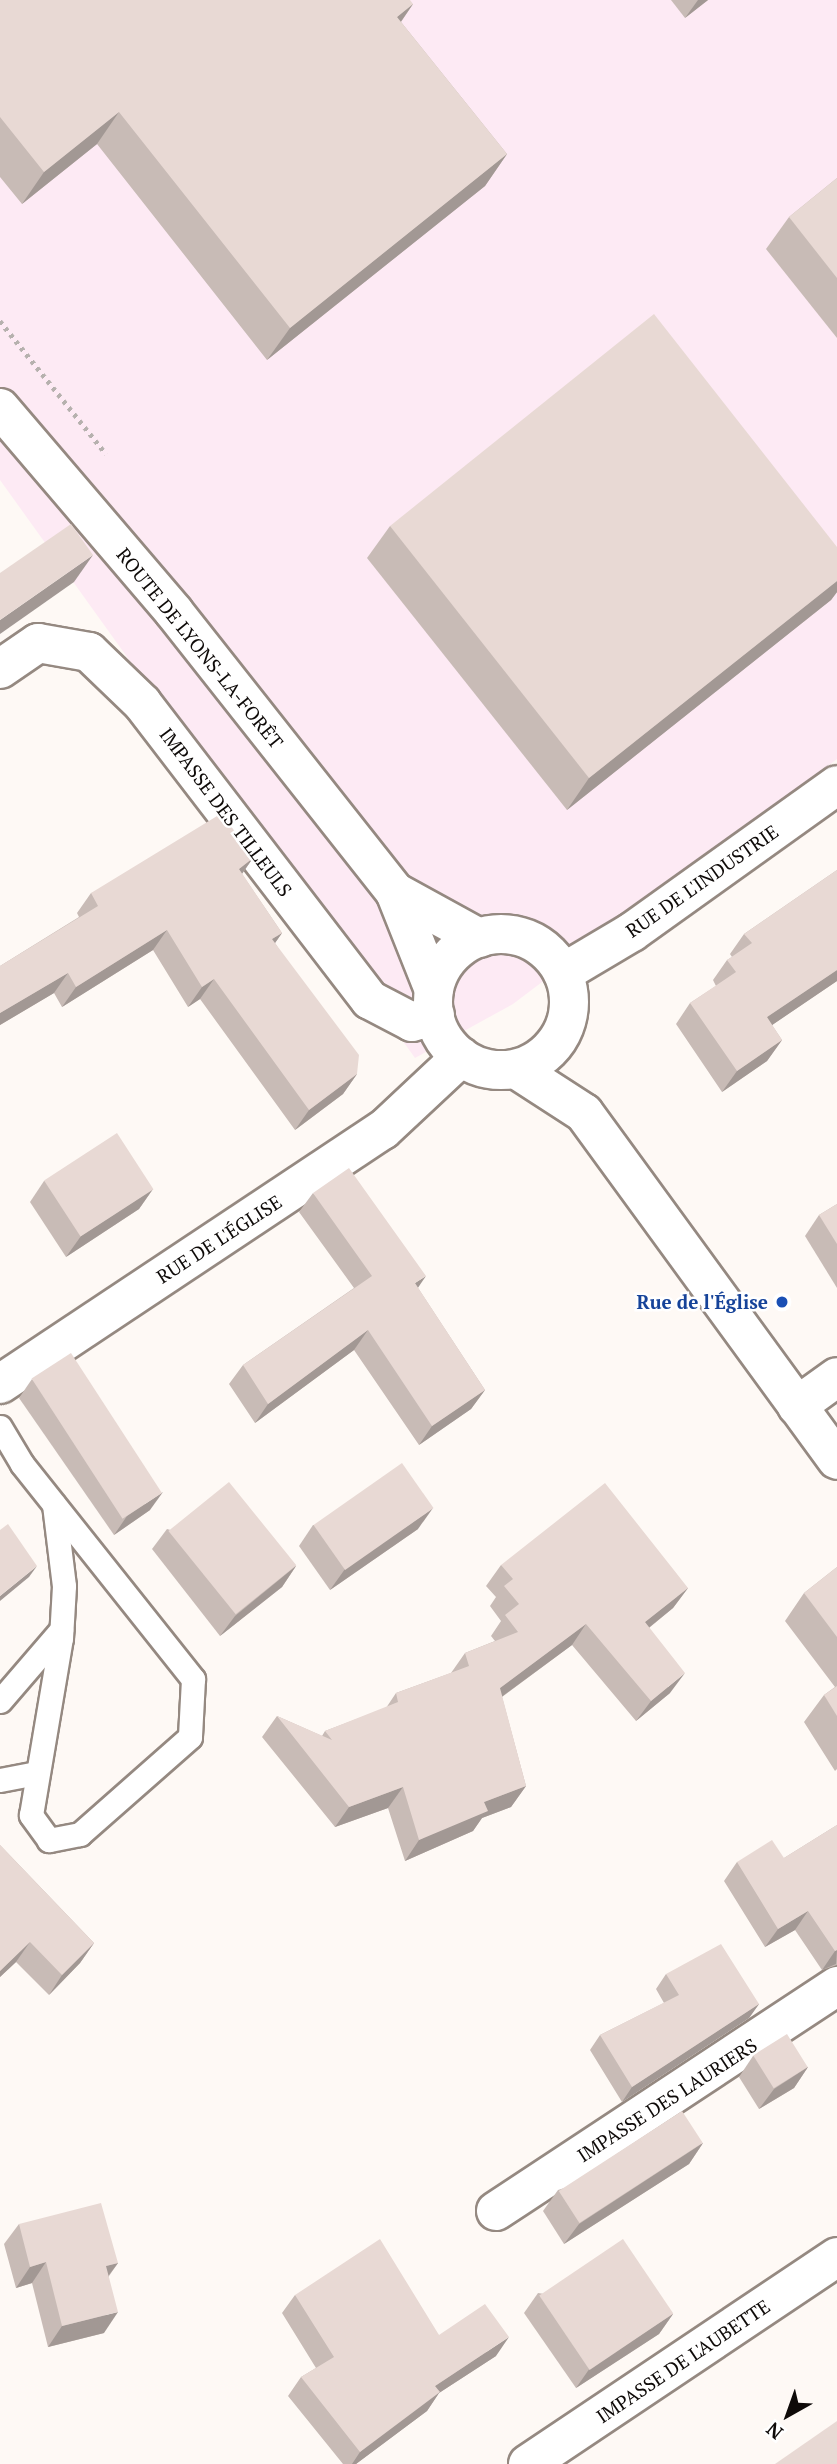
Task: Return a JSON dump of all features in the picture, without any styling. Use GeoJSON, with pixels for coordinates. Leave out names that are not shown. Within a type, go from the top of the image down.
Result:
{"type":"FeatureCollection","features":[{"type":"Feature","properties":{"kind":"street","name":"ROUTE DE LYONS-LA-FORÊT"},"geometry":{"type":"LineString","coordinates":[[0,408],[174,612],[395,892],[434,1002]]}},
{"type":"Feature","properties":{"kind":"street","name":"IMPASSE DES TILLEULS"},"geometry":{"type":"LineString","coordinates":[[0,669],[37,643],[89,652],[142,702],[370,1000],[412,1022],[434,1002]]}},
{"type":"Feature","properties":{"kind":"street","name":"RUE DE L'INDUSTRIE"},"geometry":{"type":"LineString","coordinates":[[563,973],[632,932],[837,785]]}},
{"type":"Feature","properties":{"kind":"street","name":"ROUTE DE LYONS-LA-FORÊT"},"geometry":{"type":"LineString","coordinates":[[395,892],[479,938]]}},
{"type":"Feature","properties":{"kind":"street"},"geometry":{"type":"LineString","coordinates":[[516,1069],[556,1043],[569,1009],[563,973],[528,939],[479,938],[458,949],[434,1002],[461,1057],[477,1066],[516,1069],[583,1113]]}},
{"type":"Feature","properties":{"kind":"street"},"geometry":{"type":"LineString","coordinates":[[556,1043],[583,1113],[837,1460]]}},
{"type":"Feature","properties":{"kind":"street","name":"RUE DE L'ÉGLISE"},"geometry":{"type":"LineString","coordinates":[[0,1384],[383,1130],[461,1057]]}},
{"type":"Feature","properties":{"kind":"street"},"geometry":{"type":"LineString","coordinates":[[797,1406],[837,1377]]}},
{"type":"Feature","properties":{"kind":"street","name":"IMPASSE DES LAURIERS"},"geometry":{"type":"LineString","coordinates":[[496,2211],[837,1986]]}},
{"type":"Feature","properties":{"kind":"street","name":"IMPASSE DE L'AUBETTE"},"geometry":{"type":"LineString","coordinates":[[528,2464],[837,2258]]}},
{"type":"Feature","properties":{"kind":"lane"},"geometry":{"type":"LineString","coordinates":[[0,1427],[54,1505],[193,1679],[190,1737],[80,1834],[49,1840],[31,1815],[61,1630],[64,1586],[54,1505]]}},
{"type":"Feature","properties":{"kind":"lane"},"geometry":{"type":"LineString","coordinates":[[0,1701],[61,1630]]}},
{"type":"Feature","properties":{"kind":"lane"},"geometry":{"type":"LineString","coordinates":[[0,1780],[36,1773]]}},
{"type":"Feature","properties":{"kind":"shaded area"},"geometry":{"type":"Polygon","coordinates":[[[0,0],[837,0],[837,759],[513,1004],[415,1058],[0,480],[0,0]]]}},
{"type":"Feature","properties":{"kind":"building"},"geometry":{"type":"Polygon","coordinates":[[[0,0],[410,0],[413,4],[397,17],[507,154],[290,328],[119,112],[44,172],[0,117],[0,0]]]}},
{"type":"Feature","properties":{"kind":"building"},"geometry":{"type":"Polygon","coordinates":[[[837,178],[837,278],[789,217],[837,178]]]}},
{"type":"Feature","properties":{"kind":"building"},"geometry":{"type":"Polygon","coordinates":[[[654,314],[837,547],[837,581],[589,778],[390,526],[654,314]]]}},
{"type":"Feature","properties":{"kind":"building"},"geometry":{"type":"Polygon","coordinates":[[[71,524],[93,555],[0,620],[0,573],[71,524]]]}},
{"type":"Feature","properties":{"kind":"building"},"geometry":{"type":"Polygon","coordinates":[[[222,813],[253,858],[239,869],[282,933],[272,939],[359,1055],[357,1074],[309,1110],[214,979],[202,987],[167,930],[76,987],[68,973],[0,1013],[0,966],[98,906],[91,893],[222,813]]]}},
{"type":"Feature","properties":{"kind":"building"},"geometry":{"type":"Polygon","coordinates":[[[837,870],[837,970],[767,1017],[782,1040],[737,1071],[690,1003],[736,972],[727,960],[752,943],[744,934],[837,870]]]}},
{"type":"Feature","properties":{"kind":"building"},"geometry":{"type":"Polygon","coordinates":[[[117,1133],[153,1189],[81,1237],[44,1180],[117,1133]]]}},
{"type":"Feature","properties":{"kind":"building"},"geometry":{"type":"Polygon","coordinates":[[[349,1168],[426,1276],[415,1283],[485,1390],[432,1426],[368,1330],[268,1404],[243,1365],[372,1276],[313,1193],[349,1168]]]}},
{"type":"Feature","properties":{"kind":"building"},"geometry":{"type":"Polygon","coordinates":[[[837,1204],[837,1244],[819,1215],[837,1204]]]}},
{"type":"Feature","properties":{"kind":"building"},"geometry":{"type":"Polygon","coordinates":[[[71,1353],[162,1493],[123,1519],[32,1379],[71,1353]]]}},
{"type":"Feature","properties":{"kind":"building"},"geometry":{"type":"Polygon","coordinates":[[[402,1463],[434,1508],[345,1570],[314,1525],[402,1463]]]}},
{"type":"Feature","properties":{"kind":"building"},"geometry":{"type":"Polygon","coordinates":[[[229,1482],[296,1565],[236,1614],[168,1531],[229,1482]]]}},
{"type":"Feature","properties":{"kind":"building"},"geometry":{"type":"Polygon","coordinates":[[[605,1483],[688,1588],[645,1622],[685,1673],[651,1701],[586,1624],[500,1688],[526,1786],[484,1802],[488,1811],[419,1840],[403,1787],[349,1807],[277,1716],[332,1740],[325,1731],[398,1702],[396,1693],[469,1666],[465,1653],[518,1632],[505,1615],[519,1604],[504,1586],[513,1579],[501,1565],[605,1483]]]}},
{"type":"Feature","properties":{"kind":"building"},"geometry":{"type":"Polygon","coordinates":[[[8,1524],[37,1566],[0,1596],[0,1530],[8,1524]]]}},
{"type":"Feature","properties":{"kind":"building"},"geometry":{"type":"Polygon","coordinates":[[[837,1567],[837,1637],[804,1593],[837,1567]]]}},
{"type":"Feature","properties":{"kind":"building"},"geometry":{"type":"Polygon","coordinates":[[[837,1686],[837,1716],[824,1695],[837,1686]]]}},
{"type":"Feature","properties":{"kind":"building"},"geometry":{"type":"Polygon","coordinates":[[[837,1825],[835,1951],[808,1911],[778,1929],[737,1862],[772,1840],[784,1858],[837,1825]]]}},
{"type":"Feature","properties":{"kind":"building"},"geometry":{"type":"Polygon","coordinates":[[[0,1845],[94,1943],[62,1975],[30,1942],[0,1971],[0,1845]]]}},
{"type":"Feature","properties":{"kind":"building"},"geometry":{"type":"Polygon","coordinates":[[[721,1944],[759,2004],[632,2087],[600,2035],[679,1995],[666,1974],[721,1944]]]}},
{"type":"Feature","properties":{"kind":"building"},"geometry":{"type":"Polygon","coordinates":[[[787,2034],[808,2067],[774,2088],[753,2055],[787,2034]]]}},
{"type":"Feature","properties":{"kind":"building"},"geometry":{"type":"Polygon","coordinates":[[[682,2111],[703,2143],[579,2223],[559,2191],[682,2111]]]}},
{"type":"Feature","properties":{"kind":"building"},"geometry":{"type":"Polygon","coordinates":[[[101,2203],[118,2263],[106,2266],[118,2312],[62,2326],[46,2262],[30,2267],[19,2224],[101,2203]]]}},
{"type":"Feature","properties":{"kind":"building"},"geometry":{"type":"Polygon","coordinates":[[[380,2239],[439,2335],[485,2304],[509,2337],[435,2386],[440,2392],[360,2452],[301,2377],[334,2357],[295,2295],[380,2239]]]}},
{"type":"Feature","properties":{"kind":"building"},"geometry":{"type":"Polygon","coordinates":[[[623,2239],[673,2314],[590,2370],[539,2295],[623,2239]]]}},
{"type":"Feature","properties":{"kind":"building"},"geometry":{"type":"Polygon","coordinates":[[[837,2421],[837,2464],[775,2464],[837,2421]]]}},
{"type":"Feature","properties":{"kind":"place","name":"Rue de l'Église"},"geometry":{"type":"Point","coordinates":[782,1302]}}]}
